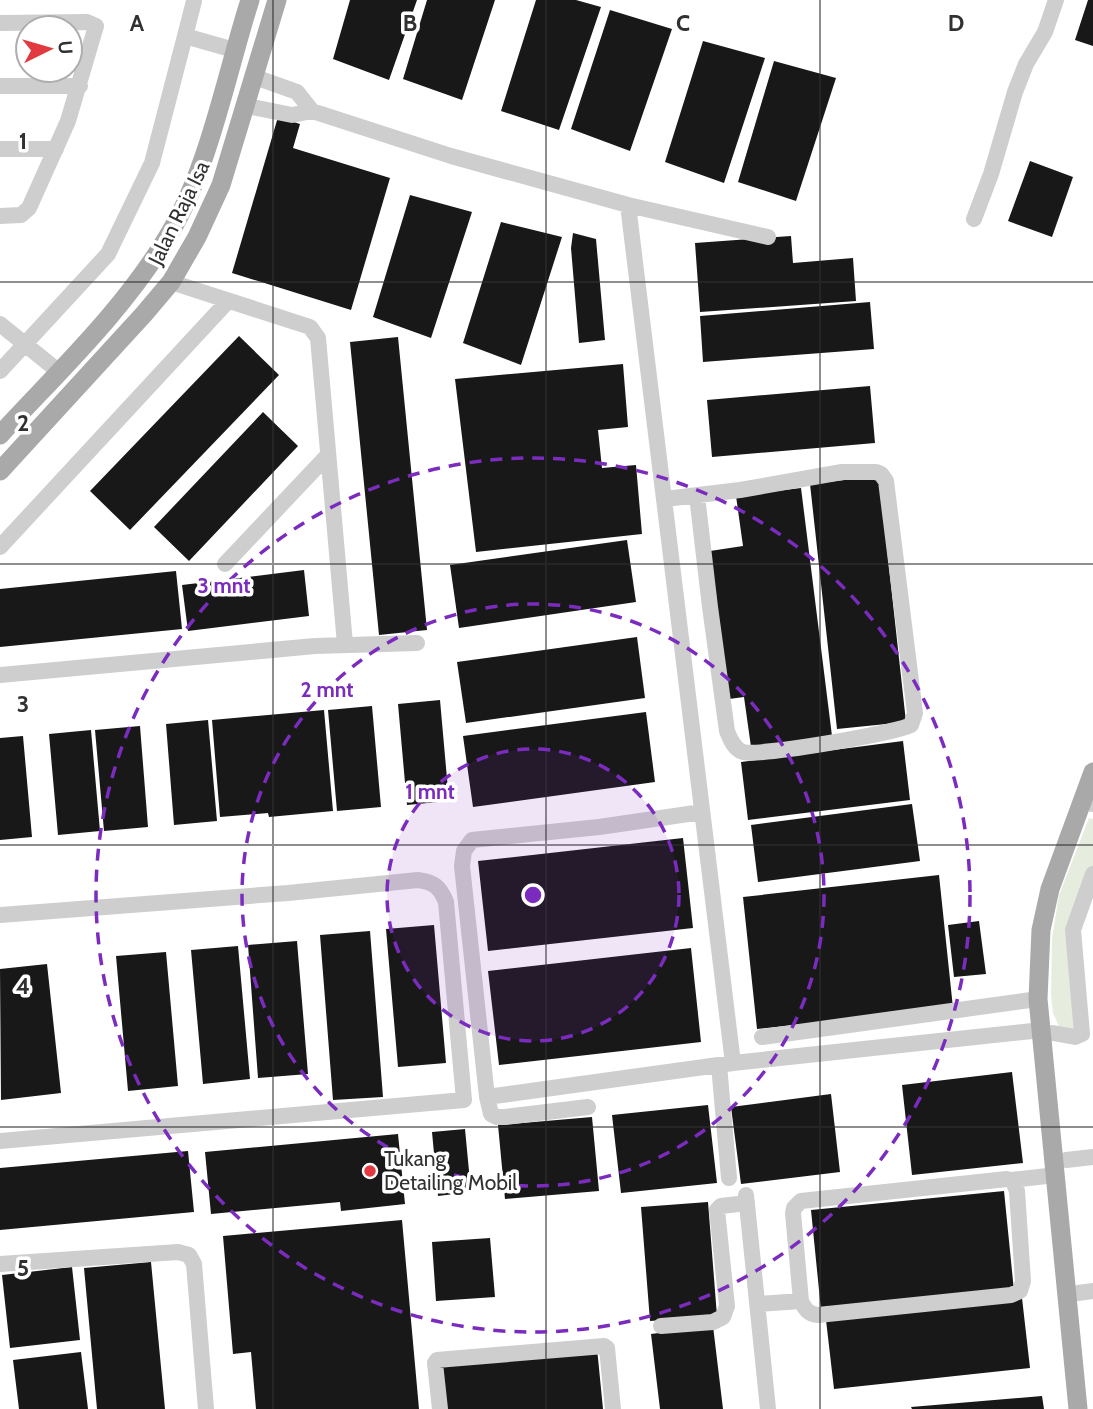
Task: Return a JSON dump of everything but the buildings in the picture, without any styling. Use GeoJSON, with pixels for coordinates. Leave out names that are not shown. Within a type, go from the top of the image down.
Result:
{"type":"FeatureCollection","features":[{"type":"Feature","properties":{"kind":"main road","name":"Jalan Raja Isa"},"geometry":{"type":"LineString","coordinates":[[0,435],[118,307],[169,235],[189,194],[250,0]]}},
{"type":"Feature","properties":{"kind":"main road","name":"Jalan Raja Isa"},"geometry":{"type":"LineString","coordinates":[[0,471],[145,314],[171,282],[197,237],[221,185],[277,0]]}},
{"type":"Feature","properties":{"kind":"main road"},"geometry":{"type":"LineString","coordinates":[[232,60],[255,77]]}},
{"type":"Feature","properties":{"kind":"main road"},"geometry":{"type":"LineString","coordinates":[[221,96],[247,106]]}},
{"type":"Feature","properties":{"kind":"main road"},"geometry":{"type":"LineString","coordinates":[[1078,1409],[1061,1167],[1047,1032],[1051,933],[1059,895],[1090,803],[1093,772]]}},
{"type":"Feature","properties":{"kind":"main road"},"geometry":{"type":"LineString","coordinates":[[1047,1032],[1038,999],[1041,930],[1050,889],[1090,803]]}},
{"type":"Feature","properties":{"kind":"main road"},"geometry":{"type":"LineString","coordinates":[[1061,1167],[1085,1292],[1088,1409]]}},
{"type":"Feature","properties":{"kind":"street"},"geometry":{"type":"LineString","coordinates":[[974,219],[991,174],[1015,93],[1026,64],[1045,32],[1056,0]]}},
{"type":"Feature","properties":{"kind":"street"},"geometry":{"type":"LineString","coordinates":[[0,371],[108,254],[152,163],[194,1]]}},
{"type":"Feature","properties":{"kind":"street"},"geometry":{"type":"LineString","coordinates":[[0,23],[87,22],[94,24],[96,31],[80,86],[56,149],[27,211],[17,216],[0,216]]}},
{"type":"Feature","properties":{"kind":"street"},"geometry":{"type":"LineString","coordinates":[[185,36],[232,60]]}},
{"type":"Feature","properties":{"kind":"street"},"geometry":{"type":"LineString","coordinates":[[255,77],[297,92],[312,111]]}},
{"type":"Feature","properties":{"kind":"street"},"geometry":{"type":"LineString","coordinates":[[0,86],[80,86]]}},
{"type":"Feature","properties":{"kind":"street"},"geometry":{"type":"LineString","coordinates":[[247,106],[292,116],[312,111],[451,156],[628,205],[768,237]]}},
{"type":"Feature","properties":{"kind":"street"},"geometry":{"type":"LineString","coordinates":[[0,149],[56,149]]}},
{"type":"Feature","properties":{"kind":"street"},"geometry":{"type":"LineString","coordinates":[[628,205],[702,812],[726,1064],[729,1178]]}},
{"type":"Feature","properties":{"kind":"street"},"geometry":{"type":"LineString","coordinates":[[171,282],[310,327],[316,334],[345,644]]}},
{"type":"Feature","properties":{"kind":"street"},"geometry":{"type":"LineString","coordinates":[[0,547],[228,301]]}},
{"type":"Feature","properties":{"kind":"street"},"geometry":{"type":"LineString","coordinates":[[0,324],[58,371]]}},
{"type":"Feature","properties":{"kind":"street"},"geometry":{"type":"LineString","coordinates":[[225,564],[328,456]]}},
{"type":"Feature","properties":{"kind":"street"},"geometry":{"type":"LineString","coordinates":[[665,499],[842,472],[876,472],[883,477],[896,546],[915,713],[911,725],[889,732],[793,748],[747,753],[735,746],[727,731],[697,496]]}},
{"type":"Feature","properties":{"kind":"street"},"geometry":{"type":"LineString","coordinates":[[0,675],[345,644],[418,643]]}},
{"type":"Feature","properties":{"kind":"street"},"geometry":{"type":"LineString","coordinates":[[588,1107],[500,1118],[491,1114],[462,866],[464,851],[472,840],[599,827],[702,812]]}},
{"type":"Feature","properties":{"kind":"street"},"geometry":{"type":"LineString","coordinates":[[487,1097],[726,1064],[1047,1032],[1075,1037],[1082,1034],[1073,930],[1093,874]]}},
{"type":"Feature","properties":{"kind":"street"},"geometry":{"type":"LineString","coordinates":[[0,915],[429,881],[437,885],[446,902],[464,1100],[0,1141]]}},
{"type":"Feature","properties":{"kind":"street"},"geometry":{"type":"LineString","coordinates":[[762,1037],[1038,999]]}},
{"type":"Feature","properties":{"kind":"street"},"geometry":{"type":"LineString","coordinates":[[1011,1180],[1017,1191],[1023,1282],[1020,1291],[1011,1295],[818,1315],[810,1313],[801,1301],[793,1213],[801,1201],[1011,1180],[1093,1157]]}},
{"type":"Feature","properties":{"kind":"street"},"geometry":{"type":"LineString","coordinates":[[661,1326],[713,1322],[723,1317],[727,1306],[717,1210],[720,1206],[746,1199],[768,1409]]}},
{"type":"Feature","properties":{"kind":"street"},"geometry":{"type":"LineString","coordinates":[[0,1264],[178,1252],[189,1255],[194,1264],[206,1409]]}},
{"type":"Feature","properties":{"kind":"street"},"geometry":{"type":"LineString","coordinates":[[758,1304],[801,1301]]}},
{"type":"Feature","properties":{"kind":"street"},"geometry":{"type":"LineString","coordinates":[[440,1409],[435,1363],[437,1360],[604,1346],[607,1348],[613,1409]]}},
{"type":"Feature","properties":{"kind":"shaded area"},"geometry":{"type":"Polygon","coordinates":[[[1089,818],[1093,819],[1093,867],[1069,928],[1076,1030],[1061,1031],[1053,1013],[1051,996],[1052,938],[1059,895],[1089,818]]]}},
{"type":"Feature","properties":{"kind":"place","name":"Tukang Detailing Mobil"},"geometry":{"type":"Point","coordinates":[370,1171]}}]}
